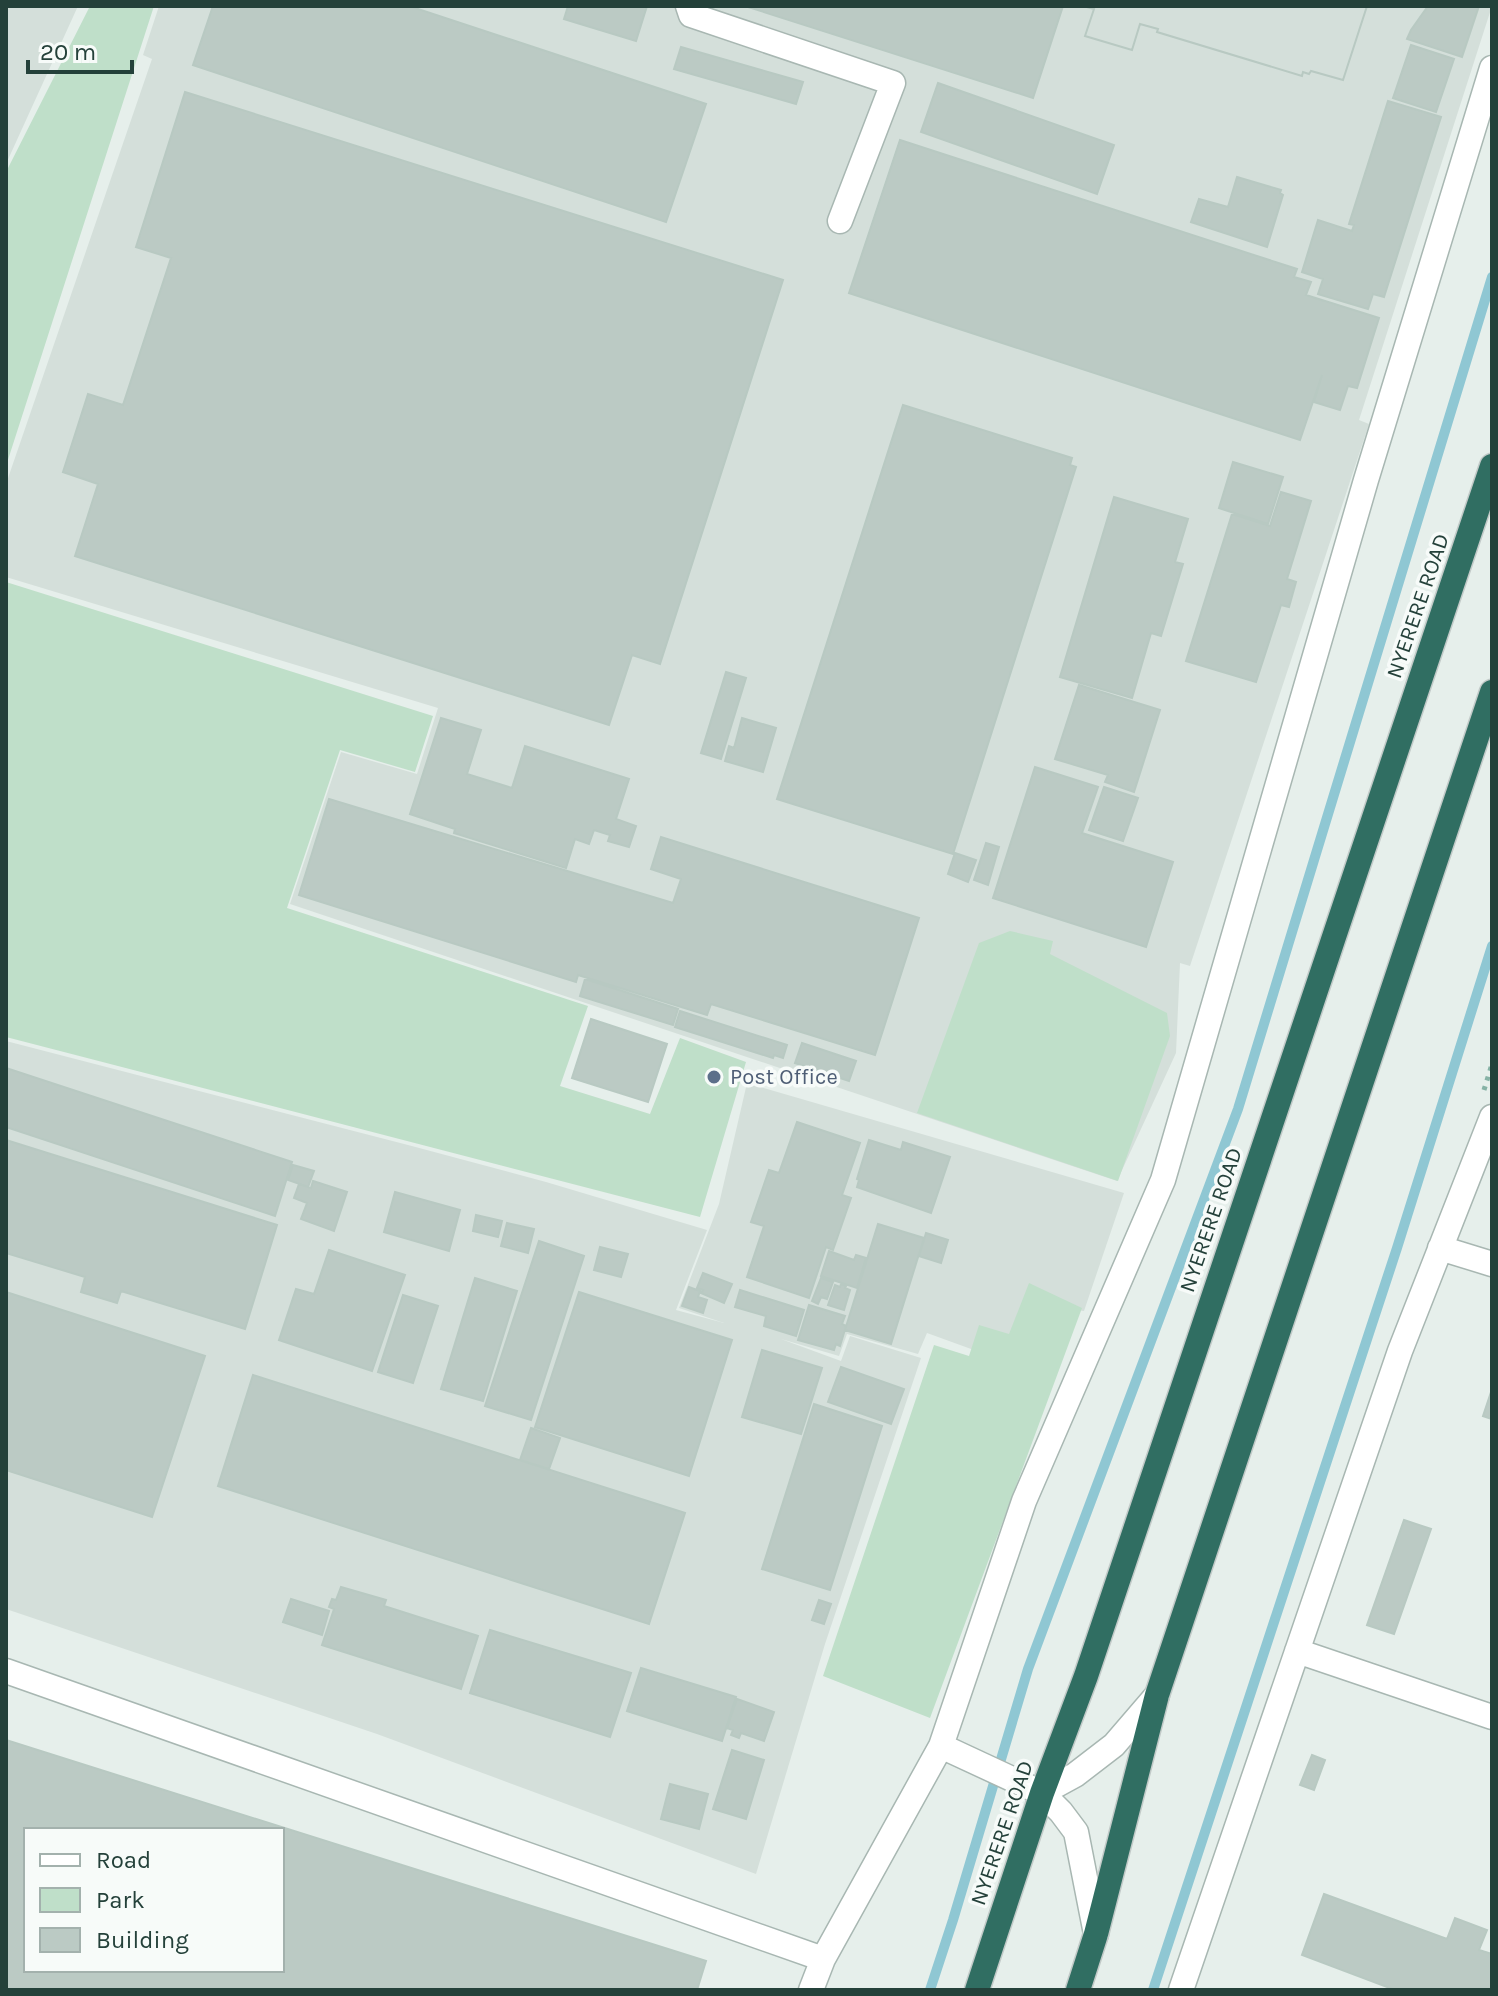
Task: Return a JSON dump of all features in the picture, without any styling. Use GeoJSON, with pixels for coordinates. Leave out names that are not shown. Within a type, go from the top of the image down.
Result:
{"type":"FeatureCollection","features":[{"type":"Feature","properties":{"kind":"highway","name":"NYERERE ROAD"},"geometry":{"type":"LineString","coordinates":[[977,1990],[1042,1793],[1086,1676],[1492,466]]}},
{"type":"Feature","properties":{"kind":"highway"},"geometry":{"type":"LineString","coordinates":[[1078,1990],[1096,1934],[1157,1695],[1492,692]]}},
{"type":"Feature","properties":{"kind":"street"},"geometry":{"type":"LineString","coordinates":[[688,6],[691,15],[893,83],[840,221]]}},
{"type":"Feature","properties":{"kind":"street"},"geometry":{"type":"LineString","coordinates":[[811,1990],[823,1959],[941,1746],[1024,1501],[1163,1180],[1366,480],[1492,68]]}},
{"type":"Feature","properties":{"kind":"street"},"geometry":{"type":"LineString","coordinates":[[1181,1990],[1400,1351],[1492,1117]]}},
{"type":"Feature","properties":{"kind":"street"},"geometry":{"type":"LineString","coordinates":[[1440,1248],[1492,1264]]}},
{"type":"Feature","properties":{"kind":"street"},"geometry":{"type":"LineString","coordinates":[[1297,1651],[1492,1717]]}},
{"type":"Feature","properties":{"kind":"street"},"geometry":{"type":"LineString","coordinates":[[6,1671],[823,1959]]}},
{"type":"Feature","properties":{"kind":"street"},"geometry":{"type":"LineString","coordinates":[[1042,1793],[1075,1775],[1114,1745],[1157,1695]]}},
{"type":"Feature","properties":{"kind":"street"},"geometry":{"type":"LineString","coordinates":[[941,1746],[1042,1793],[1061,1812],[1076,1832],[1096,1934]]}},
{"type":"Feature","properties":{"kind":"shaded area"},"geometry":{"type":"Polygon","coordinates":[[[6,6],[78,6],[6,164],[6,6]]]}},
{"type":"Feature","properties":{"kind":"shaded area"},"geometry":{"type":"Polygon","coordinates":[[[159,6],[1492,6],[1359,420],[1369,424],[1190,966],[1180,963],[1176,1053],[1117,1181],[290,904],[341,752],[417,774],[438,708],[6,577],[6,484],[152,59],[143,55],[159,6]]]}},
{"type":"Feature","properties":{"kind":"shaded area"},"geometry":{"type":"Polygon","coordinates":[[[6,1041],[546,1182],[707,1230],[676,1310],[724,1323],[679,1308],[719,1204],[747,1083],[1124,1193],[1084,1311],[1044,1306],[1021,1367],[927,1333],[918,1354],[847,1334],[839,1356],[781,1339],[841,1361],[850,1336],[921,1358],[825,1644],[756,1874],[377,1734],[6,1609],[6,1041]]]}},
{"type":"Feature","properties":{"kind":"green space"},"geometry":{"type":"Polygon","coordinates":[[[90,6],[154,6],[6,466],[6,172],[90,6]]]}},
{"type":"Feature","properties":{"kind":"green space"},"geometry":{"type":"Polygon","coordinates":[[[6,582],[433,716],[415,772],[340,750],[287,908],[588,1006],[560,1086],[650,1114],[680,1038],[746,1062],[700,1217],[6,1037],[6,582]]]}},
{"type":"Feature","properties":{"kind":"green space"},"geometry":{"type":"Polygon","coordinates":[[[1010,931],[1053,941],[1050,954],[1167,1013],[1170,1036],[1118,1181],[917,1113],[979,943],[1010,931]]]}},
{"type":"Feature","properties":{"kind":"green space"},"geometry":{"type":"Polygon","coordinates":[[[1029,1283],[1082,1308],[930,1718],[823,1676],[934,1345],[969,1356],[979,1325],[1009,1334],[1029,1283]]]}},
{"type":"Feature","properties":{"kind":"building"},"geometry":{"type":"Polygon","coordinates":[[[213,6],[409,6],[706,104],[666,222],[193,65],[213,6]]]}},
{"type":"Feature","properties":{"kind":"building"},"geometry":{"type":"Polygon","coordinates":[[[568,6],[647,6],[636,41],[564,19],[568,6]]]}},
{"type":"Feature","properties":{"kind":"building"},"geometry":{"type":"Polygon","coordinates":[[[745,6],[1063,6],[1033,98],[745,6]]]}},
{"type":"Feature","properties":{"kind":"building"},"geometry":{"type":"Polygon","coordinates":[[[1083,6],[1367,6],[1343,80],[1311,71],[1309,74],[1303,72],[1302,76],[1157,32],[1158,29],[1140,24],[1132,50],[1085,36],[1094,9],[1083,6]]]}},
{"type":"Feature","properties":{"kind":"building"},"geometry":{"type":"Polygon","coordinates":[[[1083,6],[1367,6],[1343,80],[1311,71],[1309,74],[1303,72],[1302,76],[1157,32],[1158,29],[1140,24],[1132,50],[1085,36],[1094,9],[1083,6]]]}},
{"type":"Feature","properties":{"kind":"building"},"geometry":{"type":"Polygon","coordinates":[[[1428,6],[1479,6],[1462,57],[1407,39],[1428,6]]]}},
{"type":"Feature","properties":{"kind":"building"},"geometry":{"type":"Polygon","coordinates":[[[1411,45],[1454,59],[1436,112],[1393,98],[1411,45]]]}},
{"type":"Feature","properties":{"kind":"building"},"geometry":{"type":"Polygon","coordinates":[[[681,47],[803,82],[796,104],[674,69],[681,47]]]}},
{"type":"Feature","properties":{"kind":"building"},"geometry":{"type":"Polygon","coordinates":[[[938,83],[1114,145],[1097,194],[921,132],[938,83]]]}},
{"type":"Feature","properties":{"kind":"building"},"geometry":{"type":"Polygon","coordinates":[[[185,92],[783,280],[660,664],[632,655],[609,725],[75,556],[98,484],[63,472],[88,394],[123,405],[171,258],[136,247],[185,92]]]}},
{"type":"Feature","properties":{"kind":"building"},"geometry":{"type":"Polygon","coordinates":[[[1388,101],[1441,117],[1384,297],[1373,294],[1368,309],[1318,294],[1323,279],[1302,272],[1318,220],[1352,231],[1354,225],[1349,224],[1388,101]]]}},
{"type":"Feature","properties":{"kind":"building"},"geometry":{"type":"Polygon","coordinates":[[[900,140],[1297,269],[1294,277],[1311,282],[1306,295],[1379,318],[1357,388],[1348,386],[1340,410],[1314,402],[1322,375],[1300,440],[849,293],[900,140]]]}},
{"type":"Feature","properties":{"kind":"building"},"geometry":{"type":"Polygon","coordinates":[[[1237,177],[1281,190],[1283,195],[1267,247],[1191,222],[1199,199],[1228,207],[1237,177]]]}},
{"type":"Feature","properties":{"kind":"building"},"geometry":{"type":"Polygon","coordinates":[[[903,405],[1072,458],[1070,465],[1076,467],[953,854],[777,799],[903,405]]]}},
{"type":"Feature","properties":{"kind":"building"},"geometry":{"type":"Polygon","coordinates":[[[1233,462],[1283,477],[1268,524],[1219,508],[1233,462]]]}},
{"type":"Feature","properties":{"kind":"building"},"geometry":{"type":"Polygon","coordinates":[[[1281,492],[1311,501],[1287,579],[1296,582],[1289,607],[1281,605],[1256,682],[1186,661],[1232,514],[1270,526],[1281,492]]]}},
{"type":"Feature","properties":{"kind":"building"},"geometry":{"type":"Polygon","coordinates":[[[1114,497],[1188,519],[1175,562],[1183,564],[1161,636],[1151,633],[1132,698],[1060,677],[1114,497]]]}},
{"type":"Feature","properties":{"kind":"building"},"geometry":{"type":"Polygon","coordinates":[[[726,672],[746,678],[721,759],[701,753],[726,672]]]}},
{"type":"Feature","properties":{"kind":"building"},"geometry":{"type":"Polygon","coordinates":[[[1079,685],[1160,710],[1134,792],[1105,782],[1108,775],[1055,759],[1079,685]]]}},
{"type":"Feature","properties":{"kind":"building"},"geometry":{"type":"Polygon","coordinates":[[[441,718],[481,730],[467,774],[512,788],[525,746],[629,779],[616,819],[636,826],[629,847],[608,841],[610,835],[594,830],[589,844],[575,839],[566,868],[454,833],[455,829],[410,814],[441,718]]]}},
{"type":"Feature","properties":{"kind":"building"},"geometry":{"type":"Polygon","coordinates":[[[742,718],[776,728],[763,772],[725,761],[729,746],[734,748],[742,718]]]}},
{"type":"Feature","properties":{"kind":"building"},"geometry":{"type":"Polygon","coordinates":[[[1035,767],[1098,787],[1082,833],[1173,862],[1146,947],[993,898],[1035,767]]]}},
{"type":"Feature","properties":{"kind":"building"},"geometry":{"type":"Polygon","coordinates":[[[1104,787],[1138,798],[1123,841],[1089,830],[1104,787]]]}},
{"type":"Feature","properties":{"kind":"building"},"geometry":{"type":"Polygon","coordinates":[[[329,799],[673,903],[681,879],[651,869],[661,837],[919,918],[875,1055],[711,1004],[707,1015],[578,975],[576,982],[299,895],[329,799]]]}},
{"type":"Feature","properties":{"kind":"building"},"geometry":{"type":"Polygon","coordinates":[[[986,843],[999,847],[988,885],[974,880],[986,843]]]}},
{"type":"Feature","properties":{"kind":"building"},"geometry":{"type":"Polygon","coordinates":[[[955,853],[976,860],[968,882],[948,874],[955,853]]]}},
{"type":"Feature","properties":{"kind":"building"},"geometry":{"type":"Polygon","coordinates":[[[585,979],[678,1009],[673,1025],[580,996],[585,979]]]}},
{"type":"Feature","properties":{"kind":"building"},"geometry":{"type":"Polygon","coordinates":[[[680,1011],[787,1045],[783,1058],[774,1055],[773,1058],[675,1027],[680,1011]]]}},
{"type":"Feature","properties":{"kind":"building"},"geometry":{"type":"Polygon","coordinates":[[[591,1019],[667,1044],[648,1102],[572,1078],[591,1019]]]}},
{"type":"Feature","properties":{"kind":"building"},"geometry":{"type":"Polygon","coordinates":[[[802,1043],[856,1061],[849,1081],[795,1063],[802,1043]]]}},
{"type":"Feature","properties":{"kind":"building"},"geometry":{"type":"Polygon","coordinates":[[[6,1068],[292,1162],[275,1216],[6,1127],[6,1068]]]}},
{"type":"Feature","properties":{"kind":"building"},"geometry":{"type":"Polygon","coordinates":[[[797,1122],[860,1143],[842,1195],[851,1198],[833,1250],[826,1247],[809,1298],[747,1277],[764,1226],[751,1222],[769,1170],[779,1173],[797,1122]]]}},
{"type":"Feature","properties":{"kind":"building"},"geometry":{"type":"Polygon","coordinates":[[[6,1140],[277,1225],[245,1329],[121,1291],[117,1303],[81,1292],[85,1277],[6,1253],[6,1140]]]}},
{"type":"Feature","properties":{"kind":"building"},"geometry":{"type":"Polygon","coordinates":[[[869,1140],[901,1150],[903,1142],[950,1157],[931,1213],[857,1187],[869,1140]]]}},
{"type":"Feature","properties":{"kind":"building"},"geometry":{"type":"Polygon","coordinates":[[[293,1165],[314,1171],[308,1187],[288,1180],[293,1165]]]}},
{"type":"Feature","properties":{"kind":"building"},"geometry":{"type":"Polygon","coordinates":[[[313,1181],[347,1192],[334,1231],[301,1219],[307,1203],[294,1198],[299,1184],[311,1188],[313,1181]]]}},
{"type":"Feature","properties":{"kind":"building"},"geometry":{"type":"Polygon","coordinates":[[[395,1192],[460,1210],[449,1251],[384,1232],[395,1192]]]}},
{"type":"Feature","properties":{"kind":"building"},"geometry":{"type":"Polygon","coordinates":[[[476,1215],[502,1221],[498,1237],[473,1231],[476,1215]]]}},
{"type":"Feature","properties":{"kind":"building"},"geometry":{"type":"Polygon","coordinates":[[[507,1223],[534,1229],[528,1253],[501,1246],[507,1223]]]}},
{"type":"Feature","properties":{"kind":"building"},"geometry":{"type":"Polygon","coordinates":[[[878,1224],[924,1238],[891,1344],[845,1330],[878,1224]]]}},
{"type":"Feature","properties":{"kind":"building"},"geometry":{"type":"Polygon","coordinates":[[[926,1233],[948,1240],[941,1263],[919,1256],[926,1233]]]}},
{"type":"Feature","properties":{"kind":"building"},"geometry":{"type":"Polygon","coordinates":[[[539,1241],[584,1256],[531,1420],[485,1406],[539,1241]]]}},
{"type":"Feature","properties":{"kind":"building"},"geometry":{"type":"Polygon","coordinates":[[[600,1247],[628,1254],[621,1277],[594,1270],[600,1247]]]}},
{"type":"Feature","properties":{"kind":"building"},"geometry":{"type":"Polygon","coordinates":[[[329,1250],[405,1275],[372,1371],[279,1340],[296,1289],[314,1294],[329,1250]]]}},
{"type":"Feature","properties":{"kind":"building"},"geometry":{"type":"Polygon","coordinates":[[[829,1251],[854,1260],[856,1255],[866,1258],[857,1288],[821,1276],[829,1251]]]}},
{"type":"Feature","properties":{"kind":"building"},"geometry":{"type":"Polygon","coordinates":[[[703,1273],[732,1284],[724,1303],[701,1293],[703,1290],[697,1288],[703,1273]]]}},
{"type":"Feature","properties":{"kind":"building"},"geometry":{"type":"Polygon","coordinates":[[[475,1278],[517,1291],[483,1401],[441,1389],[475,1278]]]}},
{"type":"Feature","properties":{"kind":"building"},"geometry":{"type":"Polygon","coordinates":[[[821,1278],[833,1282],[827,1299],[821,1297],[818,1304],[812,1301],[821,1278]]]}},
{"type":"Feature","properties":{"kind":"building"},"geometry":{"type":"Polygon","coordinates":[[[841,1284],[850,1290],[844,1310],[828,1305],[835,1285],[840,1287],[841,1284]]]}},
{"type":"Feature","properties":{"kind":"building"},"geometry":{"type":"Polygon","coordinates":[[[689,1287],[700,1291],[698,1297],[707,1300],[703,1313],[682,1306],[689,1287]]]}},
{"type":"Feature","properties":{"kind":"building"},"geometry":{"type":"Polygon","coordinates":[[[740,1290],[804,1310],[796,1336],[764,1326],[766,1316],[735,1307],[740,1290]]]}},
{"type":"Feature","properties":{"kind":"building"},"geometry":{"type":"Polygon","coordinates":[[[6,1292],[205,1356],[152,1517],[6,1470],[6,1292]]]}},
{"type":"Feature","properties":{"kind":"building"},"geometry":{"type":"Polygon","coordinates":[[[579,1292],[732,1340],[689,1476],[535,1427],[579,1292]]]}},
{"type":"Feature","properties":{"kind":"building"},"geometry":{"type":"Polygon","coordinates":[[[403,1295],[438,1306],[413,1383],[378,1372],[403,1295]]]}},
{"type":"Feature","properties":{"kind":"building"},"geometry":{"type":"Polygon","coordinates":[[[809,1305],[845,1316],[842,1324],[846,1326],[840,1346],[836,1344],[834,1350],[798,1340],[809,1305]]]}},
{"type":"Feature","properties":{"kind":"building"},"geometry":{"type":"Polygon","coordinates":[[[762,1350],[822,1368],[801,1434],[742,1417],[762,1350]]]}},
{"type":"Feature","properties":{"kind":"building"},"geometry":{"type":"Polygon","coordinates":[[[841,1367],[904,1389],[891,1424],[828,1402],[841,1367]]]}},
{"type":"Feature","properties":{"kind":"building"},"geometry":{"type":"Polygon","coordinates":[[[253,1375],[685,1513],[649,1624],[218,1486],[253,1375]]]}},
{"type":"Feature","properties":{"kind":"building"},"geometry":{"type":"Polygon","coordinates":[[[1492,1389],[1492,1419],[1483,1416],[1492,1389]]]}},
{"type":"Feature","properties":{"kind":"building"},"geometry":{"type":"Polygon","coordinates":[[[814,1404],[882,1426],[830,1590],[762,1569],[814,1404]]]}},
{"type":"Feature","properties":{"kind":"building"},"geometry":{"type":"Polygon","coordinates":[[[531,1428],[560,1438],[549,1469],[520,1460],[531,1428]]]}},
{"type":"Feature","properties":{"kind":"building"},"geometry":{"type":"Polygon","coordinates":[[[1404,1520],[1431,1529],[1394,1634],[1367,1625],[1404,1520]]]}},
{"type":"Feature","properties":{"kind":"building"},"geometry":{"type":"Polygon","coordinates":[[[341,1587],[386,1600],[384,1606],[478,1636],[461,1689],[322,1645],[334,1609],[329,1607],[332,1599],[336,1600],[341,1587]]]}},
{"type":"Feature","properties":{"kind":"building"},"geometry":{"type":"Polygon","coordinates":[[[291,1599],[329,1611],[322,1635],[283,1622],[291,1599]]]}},
{"type":"Feature","properties":{"kind":"building"},"geometry":{"type":"Polygon","coordinates":[[[819,1600],[831,1604],[824,1624],[812,1620],[819,1600]]]}},
{"type":"Feature","properties":{"kind":"building"},"geometry":{"type":"Polygon","coordinates":[[[490,1630],[631,1673],[610,1737],[470,1693],[490,1630]]]}},
{"type":"Feature","properties":{"kind":"building"},"geometry":{"type":"Polygon","coordinates":[[[641,1668],[736,1697],[722,1741],[627,1711],[641,1668]]]}},
{"type":"Feature","properties":{"kind":"building"},"geometry":{"type":"Polygon","coordinates":[[[737,1699],[774,1712],[764,1741],[741,1733],[739,1738],[731,1735],[733,1730],[727,1728],[737,1699]]]}},
{"type":"Feature","properties":{"kind":"building"},"geometry":{"type":"Polygon","coordinates":[[[6,1740],[706,1961],[697,1990],[6,1990],[6,1740]]]}},
{"type":"Feature","properties":{"kind":"building"},"geometry":{"type":"Polygon","coordinates":[[[732,1750],[764,1760],[746,1819],[713,1809],[732,1750]]]}},
{"type":"Feature","properties":{"kind":"building"},"geometry":{"type":"Polygon","coordinates":[[[1312,1755],[1325,1760],[1314,1790],[1300,1785],[1312,1755]]]}},
{"type":"Feature","properties":{"kind":"building"},"geometry":{"type":"Polygon","coordinates":[[[670,1784],[708,1794],[699,1829],[661,1819],[670,1784]]]}},
{"type":"Feature","properties":{"kind":"building"},"geometry":{"type":"Polygon","coordinates":[[[1324,1894],[1447,1939],[1455,1918],[1487,1930],[1479,1950],[1492,1954],[1492,1990],[1395,1990],[1302,1955],[1324,1894]]]}},
{"type":"Feature","properties":{"kind":"waterway"},"geometry":{"type":"LineString","coordinates":[[930,1990],[1028,1669],[1238,1109],[1492,277]]}},
{"type":"Feature","properties":{"kind":"waterway"},"geometry":{"type":"LineString","coordinates":[[1153,1990],[1397,1248],[1492,946]]}},
{"type":"Feature","properties":{"kind":"place","name":"Post Office"},"geometry":{"type":"Point","coordinates":[714,1077]}}]}
